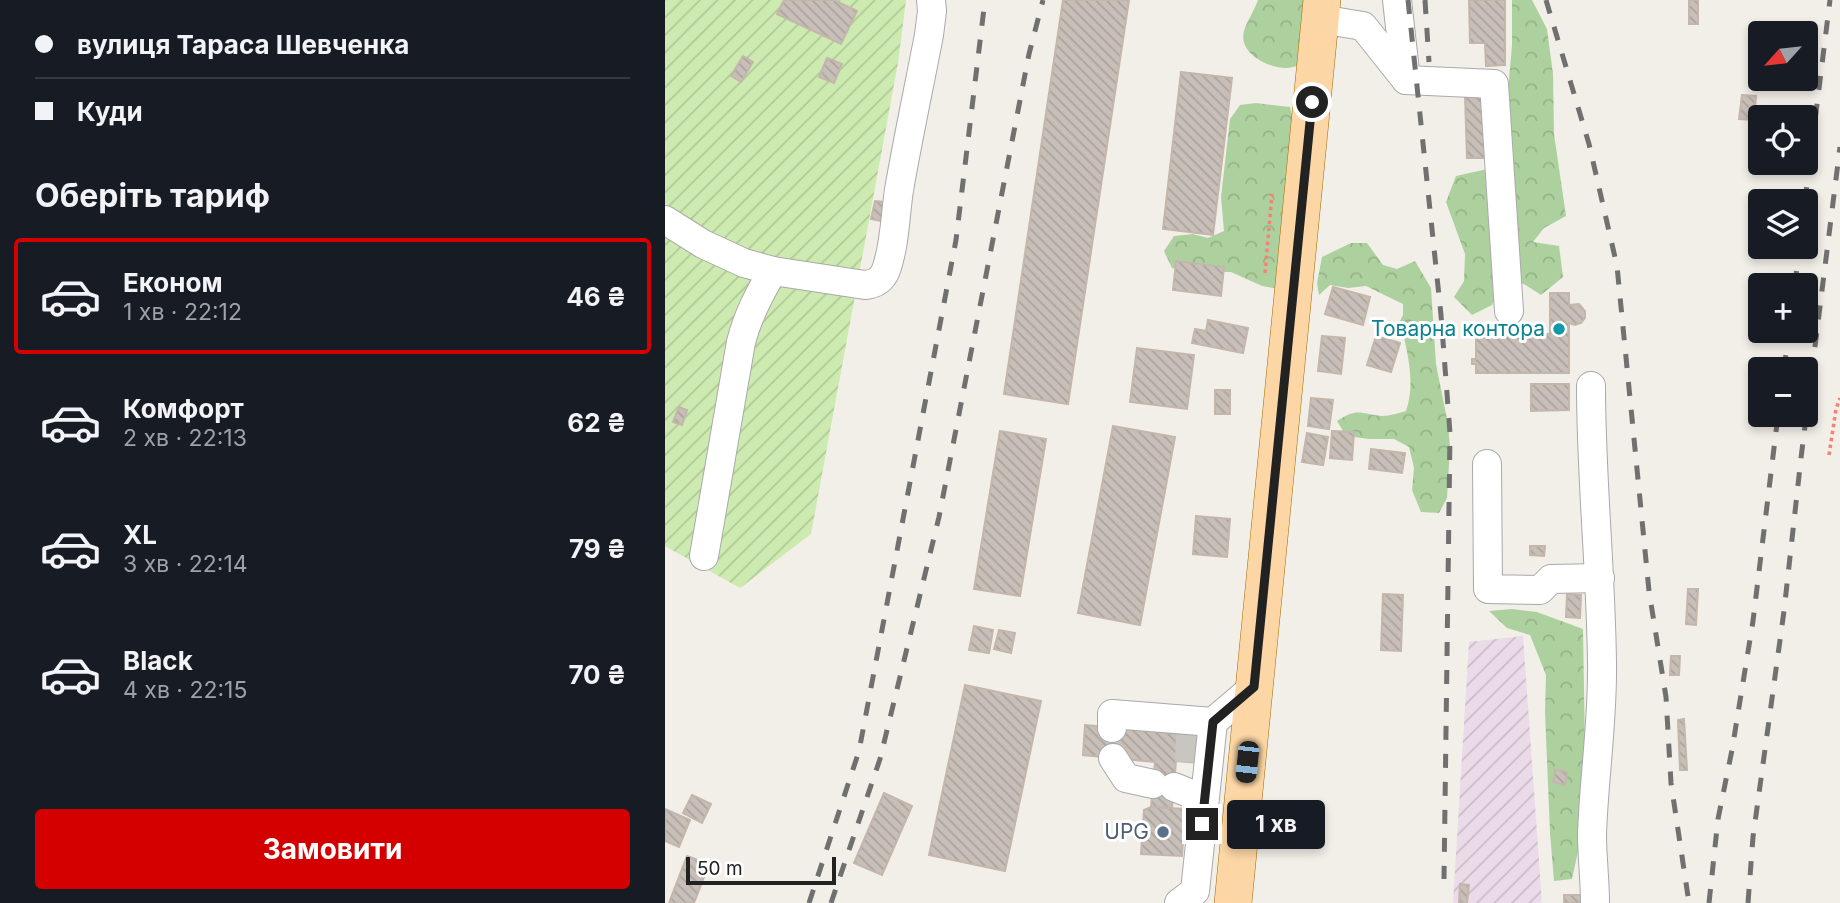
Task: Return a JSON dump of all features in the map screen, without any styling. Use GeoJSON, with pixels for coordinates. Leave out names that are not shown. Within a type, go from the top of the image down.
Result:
{"type":"FeatureCollection","features":[{"type":"Feature","properties":{"kind":"main road"},"geometry":{"type":"LineString","coordinates":[[1233,903],[1321,9]]}},
{"type":"Feature","properties":{"kind":"lane"},"geometry":{"type":"LineString","coordinates":[[665,220],[703,244],[744,263],[773,271],[865,285],[874,284],[881,279],[886,270],[892,241],[901,178],[929,35],[931,0]]}},
{"type":"Feature","properties":{"kind":"lane"},"geometry":{"type":"LineString","coordinates":[[1398,0],[1406,79]]}},
{"type":"Feature","properties":{"kind":"lane"},"geometry":{"type":"LineString","coordinates":[[1321,9],[1363,26],[1406,79],[1494,84],[1509,311]]}},
{"type":"Feature","properties":{"kind":"lane"},"geometry":{"type":"LineString","coordinates":[[704,556],[741,342],[756,299],[773,271]]}},
{"type":"Feature","properties":{"kind":"lane"},"geometry":{"type":"LineString","coordinates":[[1591,386],[1600,578],[1602,707],[1592,835],[1595,903]]}},
{"type":"Feature","properties":{"kind":"lane"},"geometry":{"type":"LineString","coordinates":[[1487,464],[1488,589],[1540,590],[1551,579],[1600,578]]}},
{"type":"Feature","properties":{"kind":"lane"},"geometry":{"type":"LineString","coordinates":[[1179,903],[1195,891],[1179,791],[1196,735],[1254,687]]}},
{"type":"Feature","properties":{"kind":"lane"},"geometry":{"type":"LineString","coordinates":[[1112,728],[1112,714],[1196,735]]}},
{"type":"Feature","properties":{"kind":"lane"},"geometry":{"type":"LineString","coordinates":[[1179,791],[1196,735]]}},
{"type":"Feature","properties":{"kind":"lane"},"geometry":{"type":"LineString","coordinates":[[1112,758],[1126,778],[1179,791]]}},
{"type":"Feature","properties":{"kind":"path"},"geometry":{"type":"LineString","coordinates":[[1829,455],[1840,398]]}},
{"type":"Feature","properties":{"kind":"shaded area"},"geometry":{"type":"Polygon","coordinates":[[[1523,636],[1542,903],[1453,903],[1469,642],[1523,636]]]}},
{"type":"Feature","properties":{"kind":"green space"},"geometry":{"type":"Polygon","coordinates":[[[665,0],[906,0],[898,63],[811,534],[740,588],[665,546],[665,0]]]}},
{"type":"Feature","properties":{"kind":"green space"},"geometry":{"type":"Polygon","coordinates":[[[1258,0],[1314,0],[1302,64],[1290,68],[1271,65],[1256,58],[1245,46],[1244,31],[1258,0]]]}},
{"type":"Feature","properties":{"kind":"green space"},"geometry":{"type":"Polygon","coordinates":[[[1512,0],[1532,0],[1547,29],[1553,74],[1554,134],[1566,216],[1544,228],[1533,242],[1559,246],[1563,277],[1541,295],[1516,279],[1503,280],[1492,305],[1472,315],[1454,297],[1464,281],[1465,254],[1446,202],[1456,176],[1492,168],[1503,140],[1510,107],[1508,91],[1512,0]]]}},
{"type":"Feature","properties":{"kind":"green space"},"geometry":{"type":"Polygon","coordinates":[[[1256,103],[1290,107],[1294,123],[1279,289],[1262,286],[1231,272],[1191,272],[1172,268],[1164,251],[1174,236],[1193,234],[1208,238],[1224,231],[1221,197],[1230,119],[1240,105],[1256,103]]]}},
{"type":"Feature","properties":{"kind":"green space"},"geometry":{"type":"Polygon","coordinates":[[[1351,243],[1367,243],[1383,265],[1397,269],[1415,261],[1431,288],[1436,364],[1450,448],[1447,498],[1439,513],[1421,512],[1412,490],[1414,468],[1409,447],[1394,439],[1346,436],[1337,421],[1355,413],[1382,416],[1406,411],[1410,389],[1409,366],[1400,321],[1403,304],[1366,286],[1348,288],[1330,285],[1319,295],[1317,283],[1322,257],[1351,243]]]}},
{"type":"Feature","properties":{"kind":"green space"},"geometry":{"type":"Polygon","coordinates":[[[1512,609],[1537,612],[1583,629],[1585,748],[1580,842],[1572,879],[1554,881],[1545,712],[1546,675],[1530,635],[1507,628],[1489,611],[1512,609]]]}},
{"type":"Feature","properties":{"kind":"building"},"geometry":{"type":"Polygon","coordinates":[[[784,0],[834,0],[857,11],[841,44],[777,14],[784,0]]]}},
{"type":"Feature","properties":{"kind":"building"},"geometry":{"type":"Polygon","coordinates":[[[1063,0],[1129,0],[1068,404],[1004,394],[1063,0]]]}},
{"type":"Feature","properties":{"kind":"building"},"geometry":{"type":"Polygon","coordinates":[[[1469,0],[1505,0],[1505,65],[1486,66],[1485,43],[1470,43],[1469,0]]]}},
{"type":"Feature","properties":{"kind":"building"},"geometry":{"type":"Polygon","coordinates":[[[1689,0],[1698,0],[1698,24],[1689,24],[1689,0]]]}},
{"type":"Feature","properties":{"kind":"building"},"geometry":{"type":"Polygon","coordinates":[[[743,56],[753,62],[741,82],[731,76],[743,56]]]}},
{"type":"Feature","properties":{"kind":"building"},"geometry":{"type":"Polygon","coordinates":[[[827,58],[842,64],[834,83],[819,77],[827,58]]]}},
{"type":"Feature","properties":{"kind":"building"},"geometry":{"type":"Polygon","coordinates":[[[1181,72],[1232,78],[1213,235],[1163,229],[1181,72]]]}},
{"type":"Feature","properties":{"kind":"building"},"geometry":{"type":"Polygon","coordinates":[[[1483,95],[1485,158],[1467,158],[1465,96],[1483,95]]]}},
{"type":"Feature","properties":{"kind":"building"},"geometry":{"type":"Polygon","coordinates":[[[1742,95],[1756,96],[1755,105],[1748,105],[1748,120],[1739,119],[1742,95]]]}},
{"type":"Feature","properties":{"kind":"building"},"geometry":{"type":"Polygon","coordinates":[[[875,201],[884,202],[881,221],[871,219],[875,201]]]}},
{"type":"Feature","properties":{"kind":"building"},"geometry":{"type":"Polygon","coordinates":[[[1176,261],[1224,267],[1221,296],[1173,290],[1176,261]]]}},
{"type":"Feature","properties":{"kind":"building"},"geometry":{"type":"Polygon","coordinates":[[[1333,287],[1370,297],[1363,325],[1325,314],[1333,287]]]}},
{"type":"Feature","properties":{"kind":"building","name":"Товарна контора"},"geometry":{"type":"Polygon","coordinates":[[[1550,293],[1569,293],[1569,305],[1579,304],[1585,311],[1585,318],[1581,323],[1569,323],[1569,373],[1476,373],[1476,364],[1472,364],[1472,359],[1476,359],[1476,334],[1550,334],[1550,293]]]}},
{"type":"Feature","properties":{"kind":"building"},"geometry":{"type":"Polygon","coordinates":[[[1208,320],[1248,328],[1243,353],[1192,343],[1195,329],[1206,331],[1208,320]]]}},
{"type":"Feature","properties":{"kind":"building"},"geometry":{"type":"Polygon","coordinates":[[[1322,336],[1345,338],[1341,374],[1318,371],[1322,336]]]}},
{"type":"Feature","properties":{"kind":"building"},"geometry":{"type":"Polygon","coordinates":[[[1376,336],[1400,343],[1391,372],[1367,365],[1376,336]]]}},
{"type":"Feature","properties":{"kind":"building"},"geometry":{"type":"Polygon","coordinates":[[[1137,348],[1194,355],[1187,409],[1130,402],[1137,348]]]}},
{"type":"Feature","properties":{"kind":"building"},"geometry":{"type":"Polygon","coordinates":[[[1531,384],[1569,384],[1569,410],[1531,411],[1531,384]]]}},
{"type":"Feature","properties":{"kind":"building"},"geometry":{"type":"Polygon","coordinates":[[[1215,390],[1230,390],[1230,414],[1215,414],[1215,390]]]}},
{"type":"Feature","properties":{"kind":"building"},"geometry":{"type":"Polygon","coordinates":[[[1311,398],[1333,400],[1329,429],[1308,426],[1311,398]]]}},
{"type":"Feature","properties":{"kind":"building"},"geometry":{"type":"Polygon","coordinates":[[[679,407],[687,410],[682,425],[673,422],[679,407]]]}},
{"type":"Feature","properties":{"kind":"building"},"geometry":{"type":"Polygon","coordinates":[[[1113,426],[1175,437],[1140,625],[1078,613],[1113,426]]]}},
{"type":"Feature","properties":{"kind":"building"},"geometry":{"type":"Polygon","coordinates":[[[1000,431],[1046,439],[1020,596],[974,589],[1000,431]]]}},
{"type":"Feature","properties":{"kind":"building"},"geometry":{"type":"Polygon","coordinates":[[[1332,431],[1354,432],[1352,460],[1330,458],[1332,431]]]}},
{"type":"Feature","properties":{"kind":"building"},"geometry":{"type":"Polygon","coordinates":[[[1307,433],[1328,437],[1323,465],[1302,462],[1307,433]]]}},
{"type":"Feature","properties":{"kind":"building"},"geometry":{"type":"Polygon","coordinates":[[[1371,449],[1405,453],[1402,473],[1369,469],[1371,449]]]}},
{"type":"Feature","properties":{"kind":"building"},"geometry":{"type":"Polygon","coordinates":[[[1196,516],[1230,519],[1227,557],[1193,554],[1196,516]]]}},
{"type":"Feature","properties":{"kind":"building"},"geometry":{"type":"Polygon","coordinates":[[[1530,546],[1545,546],[1544,556],[1530,555],[1530,546]]]}},
{"type":"Feature","properties":{"kind":"building"},"geometry":{"type":"Polygon","coordinates":[[[1688,589],[1698,589],[1696,625],[1686,624],[1688,589]]]}},
{"type":"Feature","properties":{"kind":"building"},"geometry":{"type":"Polygon","coordinates":[[[1383,594],[1403,595],[1401,651],[1381,650],[1383,594]]]}},
{"type":"Feature","properties":{"kind":"building"},"geometry":{"type":"Polygon","coordinates":[[[1567,594],[1581,595],[1580,618],[1566,617],[1567,594]]]}},
{"type":"Feature","properties":{"kind":"building"},"geometry":{"type":"Polygon","coordinates":[[[974,626],[993,630],[989,653],[969,650],[974,626]]]}},
{"type":"Feature","properties":{"kind":"building"},"geometry":{"type":"Polygon","coordinates":[[[999,630],[1015,633],[1011,653],[994,649],[999,630]]]}},
{"type":"Feature","properties":{"kind":"building"},"geometry":{"type":"Polygon","coordinates":[[[1671,656],[1680,656],[1679,675],[1670,675],[1671,656]]]}},
{"type":"Feature","properties":{"kind":"building"},"geometry":{"type":"Polygon","coordinates":[[[965,685],[1041,701],[1005,871],[929,855],[965,685]]]}},
{"type":"Feature","properties":{"kind":"building"},"geometry":{"type":"Polygon","coordinates":[[[1684,719],[1687,770],[1680,770],[1678,720],[1684,719]]]}},
{"type":"Feature","properties":{"kind":"building"},"geometry":{"type":"Polygon","coordinates":[[[1085,725],[1202,736],[1199,763],[1176,761],[1172,808],[1151,807],[1155,762],[1083,755],[1085,725]]]}},
{"type":"Feature","properties":{"kind":"building"},"geometry":{"type":"Polygon","coordinates":[[[1555,770],[1567,772],[1565,785],[1553,782],[1555,770]]]}},
{"type":"Feature","properties":{"kind":"building"},"geometry":{"type":"Polygon","coordinates":[[[884,793],[912,806],[882,875],[854,863],[884,793]]]}},
{"type":"Feature","properties":{"kind":"building"},"geometry":{"type":"Polygon","coordinates":[[[692,795],[711,804],[702,823],[683,813],[692,795]]]}},
{"type":"Feature","properties":{"kind":"building","name":"UPG"},"geometry":{"type":"Polygon","coordinates":[[[1151,807],[1185,809],[1182,856],[1141,854],[1144,810],[1151,807]]]}},
{"type":"Feature","properties":{"kind":"building"},"geometry":{"type":"Polygon","coordinates":[[[665,809],[690,820],[679,847],[665,841],[665,809]]]}},
{"type":"Feature","properties":{"kind":"building"},"geometry":{"type":"Polygon","coordinates":[[[687,856],[709,864],[694,903],[669,903],[687,856]]]}},
{"type":"Feature","properties":{"kind":"building"},"geometry":{"type":"Polygon","coordinates":[[[1460,884],[1469,885],[1467,903],[1459,903],[1460,884]]]}},
{"type":"Feature","properties":{"kind":"building"},"geometry":{"type":"Polygon","coordinates":[[[1564,895],[1583,895],[1583,903],[1564,903],[1564,895]]]}},
{"type":"Feature","properties":{"kind":"tunnel"},"geometry":{"type":"LineString","coordinates":[[1189,762],[1190,735]]}},
{"type":"Feature","properties":{"kind":"railway"},"geometry":{"type":"LineString","coordinates":[[809,903],[859,751],[956,240],[985,0]]}},
{"type":"Feature","properties":{"kind":"railway"},"geometry":{"type":"LineString","coordinates":[[831,903],[880,759],[939,517],[1029,54],[1043,0]]}},
{"type":"Feature","properties":{"kind":"railway"},"geometry":{"type":"LineString","coordinates":[[1408,0],[1441,315],[1450,433],[1444,879]]}},
{"type":"Feature","properties":{"kind":"railway"},"geometry":{"type":"LineString","coordinates":[[1425,0],[1429,62]]}},
{"type":"Feature","properties":{"kind":"railway"},"geometry":{"type":"LineString","coordinates":[[1546,0],[1589,144],[1617,266],[1649,591],[1666,697],[1671,783],[1689,903]]}},
{"type":"Feature","properties":{"kind":"railway"},"geometry":{"type":"LineString","coordinates":[[1806,189],[1830,0]]}},
{"type":"Feature","properties":{"kind":"railway"},"geometry":{"type":"LineString","coordinates":[[1748,903],[1753,837],[1784,611],[1840,147]]}},
{"type":"Feature","properties":{"kind":"railway"},"geometry":{"type":"LineString","coordinates":[[1796,273],[1798,259]]}},
{"type":"Feature","properties":{"kind":"railway"},"geometry":{"type":"LineString","coordinates":[[1786,357],[1787,343]]}},
{"type":"Feature","properties":{"kind":"railway"},"geometry":{"type":"LineString","coordinates":[[1709,903],[1718,819],[1753,621],[1777,427]]}},
{"type":"Feature","properties":{"kind":"place","name":"Товарна контора"},"geometry":{"type":"Point","coordinates":[1559,329]}},
{"type":"Feature","properties":{"kind":"place","name":"UPG"},"geometry":{"type":"Point","coordinates":[1163,832]}},
{"type":"Feature","properties":{"kind":"route"},"geometry":{"type":"LineString","coordinates":[[1202,824],[1213,722],[1254,687],[1312,102]]}}]}
